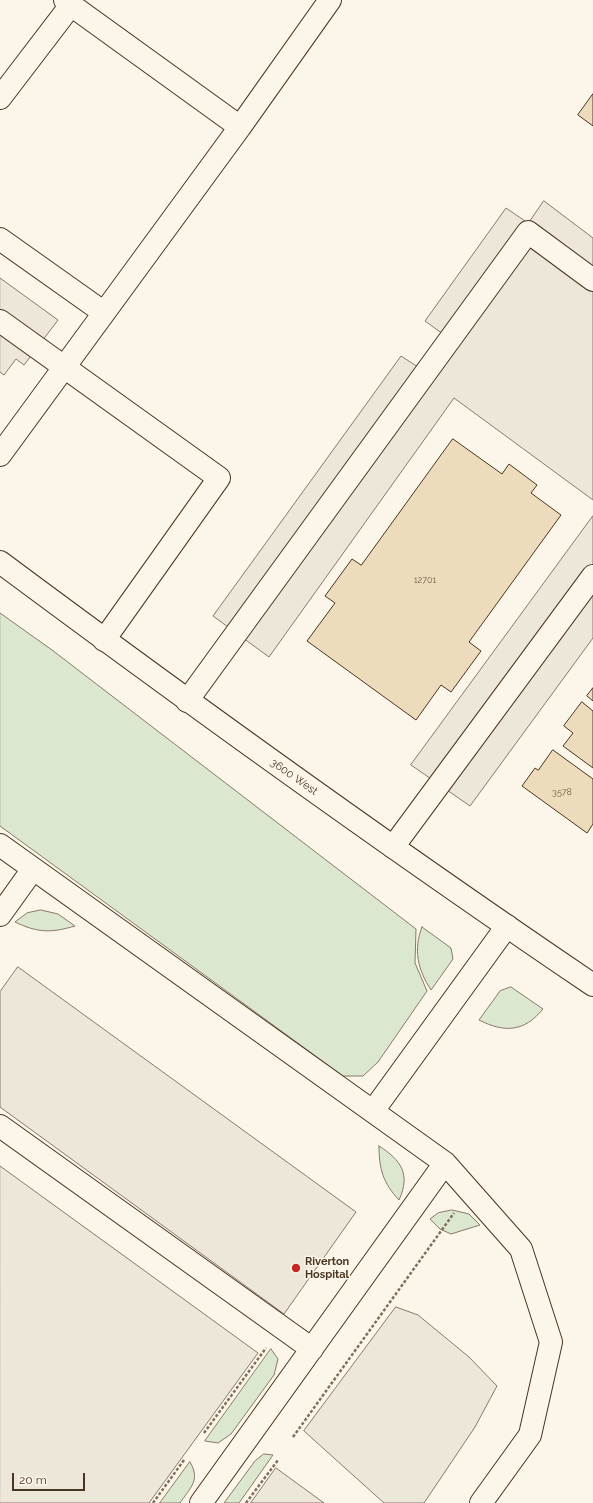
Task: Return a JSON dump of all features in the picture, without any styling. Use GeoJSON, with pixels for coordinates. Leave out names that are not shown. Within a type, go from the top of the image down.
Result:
{"type":"FeatureCollection","features":[{"type":"Feature","properties":{"kind":"street"},"geometry":{"type":"LineString","coordinates":[[0,455],[63,366],[240,126],[330,0]]}},
{"type":"Feature","properties":{"kind":"street"},"geometry":{"type":"LineString","coordinates":[[0,98],[68,2],[240,126]]}},
{"type":"Feature","properties":{"kind":"street"},"geometry":{"type":"LineString","coordinates":[[187,701],[528,232],[593,280]]}},
{"type":"Feature","properties":{"kind":"street"},"geometry":{"type":"LineString","coordinates":[[0,239],[103,312]]}},
{"type":"Feature","properties":{"kind":"street"},"geometry":{"type":"LineString","coordinates":[[0,321],[219,478],[104,640]]}},
{"type":"Feature","properties":{"kind":"street","name":"3600 West"},"geometry":{"type":"LineString","coordinates":[[0,562],[187,701],[393,847],[593,985]]}},
{"type":"Feature","properties":{"kind":"street"},"geometry":{"type":"LineString","coordinates":[[393,847],[593,576]]}},
{"type":"Feature","properties":{"kind":"street"},"geometry":{"type":"LineString","coordinates":[[0,845],[445,1163],[521,1250],[551,1342],[530,1435],[481,1503]]}},
{"type":"Feature","properties":{"kind":"street"},"geometry":{"type":"LineString","coordinates":[[0,915],[33,869]]}},
{"type":"Feature","properties":{"kind":"street"},"geometry":{"type":"LineString","coordinates":[[373,1111],[507,926]]}},
{"type":"Feature","properties":{"kind":"street"},"geometry":{"type":"LineString","coordinates":[[0,1126],[312,1349]]}},
{"type":"Feature","properties":{"kind":"street"},"geometry":{"type":"LineString","coordinates":[[201,1503],[445,1163]]}},
{"type":"Feature","properties":{"kind":"path"},"geometry":{"type":"LineString","coordinates":[[293,1438],[454,1213]]}},
{"type":"Feature","properties":{"kind":"path"},"geometry":{"type":"LineString","coordinates":[[204,1433],[266,1348]]}},
{"type":"Feature","properties":{"kind":"path"},"geometry":{"type":"LineString","coordinates":[[153,1503],[184,1460]]}},
{"type":"Feature","properties":{"kind":"path"},"geometry":{"type":"LineString","coordinates":[[246,1503],[278,1460]]}},
{"type":"Feature","properties":{"kind":"green space"},"geometry":{"type":"Polygon","coordinates":[[[0,613],[52,650],[416,929],[415,963],[427,991],[378,1062],[363,1076],[343,1076],[0,826],[0,613]]]}},
{"type":"Feature","properties":{"kind":"green space"},"geometry":{"type":"Polygon","coordinates":[[[41,910],[58,914],[75,926],[59,930],[45,931],[23,926],[15,922],[27,913],[41,910]]]}},
{"type":"Feature","properties":{"kind":"green space"},"geometry":{"type":"Polygon","coordinates":[[[422,927],[451,948],[453,959],[431,990],[423,975],[418,960],[417,952],[419,935],[422,927]]]}},
{"type":"Feature","properties":{"kind":"green space"},"geometry":{"type":"Polygon","coordinates":[[[511,987],[543,1009],[529,1022],[514,1028],[497,1027],[479,1020],[500,991],[511,987]]]}},
{"type":"Feature","properties":{"kind":"green space"},"geometry":{"type":"Polygon","coordinates":[[[379,1146],[387,1151],[402,1168],[404,1183],[399,1200],[389,1188],[383,1175],[379,1146]]]}},
{"type":"Feature","properties":{"kind":"green space"},"geometry":{"type":"Polygon","coordinates":[[[452,1210],[469,1214],[480,1225],[451,1234],[440,1229],[430,1219],[438,1213],[452,1210]]]}},
{"type":"Feature","properties":{"kind":"green space"},"geometry":{"type":"Polygon","coordinates":[[[271,1349],[278,1359],[274,1375],[231,1434],[218,1443],[205,1441],[271,1349]]]}},
{"type":"Feature","properties":{"kind":"green space"},"geometry":{"type":"Polygon","coordinates":[[[264,1454],[273,1455],[239,1503],[224,1503],[255,1461],[264,1454]]]}},
{"type":"Feature","properties":{"kind":"green space"},"geometry":{"type":"Polygon","coordinates":[[[190,1462],[194,1474],[193,1484],[180,1503],[160,1503],[190,1462]]]}},
{"type":"Feature","properties":{"kind":"shaded area"},"geometry":{"type":"Polygon","coordinates":[[[544,201],[593,238],[593,500],[454,398],[269,657],[213,616],[401,356],[418,367],[443,334],[425,321],[506,208],[528,223],[544,201]]]}},
{"type":"Feature","properties":{"kind":"shaded area"},"geometry":{"type":"Polygon","coordinates":[[[0,278],[58,320],[24,365],[16,359],[4,375],[0,372],[0,278]]]}},
{"type":"Feature","properties":{"kind":"shaded area"},"geometry":{"type":"Polygon","coordinates":[[[593,516],[593,638],[470,806],[411,765],[593,516]]]}},
{"type":"Feature","properties":{"kind":"shaded area"},"geometry":{"type":"Polygon","coordinates":[[[18,967],[356,1212],[284,1314],[0,1107],[0,992],[18,967]]]}},
{"type":"Feature","properties":{"kind":"shaded area"},"geometry":{"type":"Polygon","coordinates":[[[0,1166],[258,1353],[149,1503],[0,1503],[0,1166]]]}},
{"type":"Feature","properties":{"kind":"shaded area"},"geometry":{"type":"Polygon","coordinates":[[[396,1307],[418,1315],[469,1357],[497,1386],[475,1427],[424,1503],[384,1503],[304,1431],[396,1307]]]}},
{"type":"Feature","properties":{"kind":"shaded area"},"geometry":{"type":"Polygon","coordinates":[[[276,1468],[324,1503],[251,1503],[276,1468]]]}},
{"type":"Feature","properties":{"kind":"building"},"geometry":{"type":"Polygon","coordinates":[[[593,94],[593,126],[578,115],[593,94]]]}},
{"type":"Feature","properties":{"kind":"building"},"geometry":{"type":"Polygon","coordinates":[[[453,439],[502,474],[509,464],[537,485],[531,493],[561,515],[469,642],[481,651],[451,692],[441,685],[416,720],[307,641],[335,603],[325,596],[352,559],[361,565],[453,439]]]}},
{"type":"Feature","properties":{"kind":"building"},"geometry":{"type":"Polygon","coordinates":[[[593,688],[593,701],[587,696],[593,688]]]}},
{"type":"Feature","properties":{"kind":"building"},"geometry":{"type":"Polygon","coordinates":[[[582,702],[593,711],[593,768],[563,746],[573,733],[564,726],[582,702]]]}},
{"type":"Feature","properties":{"kind":"building"},"geometry":{"type":"Polygon","coordinates":[[[553,750],[593,779],[593,824],[587,833],[522,786],[535,768],[538,770],[553,750]]]}},
{"type":"Feature","properties":{"kind":"place","name":"Riverton Hospital"},"geometry":{"type":"Point","coordinates":[296,1268]}}]}
